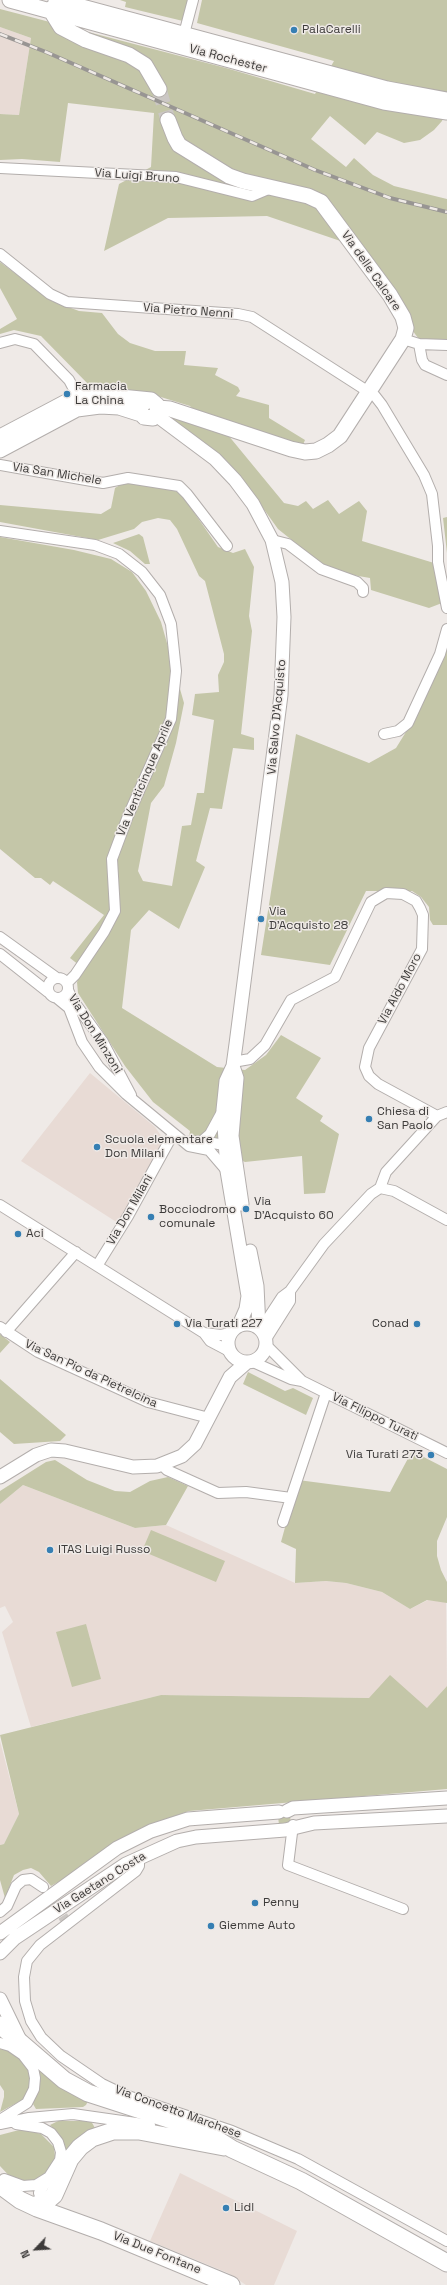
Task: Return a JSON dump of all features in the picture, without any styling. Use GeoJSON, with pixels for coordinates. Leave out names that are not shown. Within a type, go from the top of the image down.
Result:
{"type":"FeatureCollection","features":[{"type":"Feature","properties":{"kind":"main road","name":"Via Rochester"},"geometry":{"type":"LineString","coordinates":[[10,0],[53,4],[184,34],[387,89],[447,100]]}},
{"type":"Feature","properties":{"kind":"main road","name":"Via Rochester"},"geometry":{"type":"LineString","coordinates":[[53,4],[384,102],[447,112]]}},
{"type":"Feature","properties":{"kind":"main road"},"geometry":{"type":"LineString","coordinates":[[53,4],[61,27],[69,32],[129,55],[145,65],[159,88]]}},
{"type":"Feature","properties":{"kind":"main road","name":"Via delle Calcare"},"geometry":{"type":"LineString","coordinates":[[168,120],[175,138],[184,148],[230,176],[271,188],[315,198],[326,208],[403,317],[406,328],[403,339]]}},
{"type":"Feature","properties":{"kind":"main road"},"geometry":{"type":"LineString","coordinates":[[0,450],[77,409],[106,406],[151,410],[170,409],[290,449],[305,452],[316,451],[328,445],[340,436],[403,339]]}},
{"type":"Feature","properties":{"kind":"main road"},"geometry":{"type":"LineString","coordinates":[[0,437],[60,404],[78,397],[100,395],[151,410]]}},
{"type":"Feature","properties":{"kind":"main road"},"geometry":{"type":"LineString","coordinates":[[0,2025],[64,2080],[88,2093],[202,2130],[232,2149],[301,2182],[447,2263]]}},
{"type":"Feature","properties":{"kind":"main road"},"geometry":{"type":"LineString","coordinates":[[45,2208],[54,2181],[80,2147],[92,2138],[113,2131],[139,2131],[232,2149]]}},
{"type":"Feature","properties":{"kind":"main road","name":"Via Due Fontane"},"geometry":{"type":"LineString","coordinates":[[1,2179],[20,2200],[45,2208],[81,2224],[187,2265],[231,2285]]}},
{"type":"Feature","properties":{"kind":"street"},"geometry":{"type":"LineString","coordinates":[[184,34],[193,0]]}},
{"type":"Feature","properties":{"kind":"street","name":"Via Luigi Bruno"},"geometry":{"type":"LineString","coordinates":[[0,168],[176,177],[252,196],[271,188]]}},
{"type":"Feature","properties":{"kind":"street","name":"Via Pietro Nenni"},"geometry":{"type":"LineString","coordinates":[[0,254],[50,294],[67,302],[238,314],[252,317],[369,392],[382,405],[424,475],[432,494],[438,546],[438,562],[447,608]]}},
{"type":"Feature","properties":{"kind":"street"},"geometry":{"type":"LineString","coordinates":[[0,343],[15,339],[34,344],[69,380],[78,397]]}},
{"type":"Feature","properties":{"kind":"street"},"geometry":{"type":"LineString","coordinates":[[403,339],[419,344],[447,345]]}},
{"type":"Feature","properties":{"kind":"street"},"geometry":{"type":"LineString","coordinates":[[419,344],[422,360],[425,365],[447,375]]}},
{"type":"Feature","properties":{"kind":"street","name":"Via Salvo D'Acquisto"},"geometry":{"type":"LineString","coordinates":[[151,410],[215,459],[235,480],[253,504],[272,540],[282,582],[284,617],[281,695],[233,1064],[226,1081],[223,1110],[228,1144],[257,1286],[263,1335]]}},
{"type":"Feature","properties":{"kind":"street","name":"Via San Michele"},"geometry":{"type":"LineString","coordinates":[[0,465],[103,483],[128,478],[179,486],[187,494],[227,546]]}},
{"type":"Feature","properties":{"kind":"street","name":"Via Venticinque Aprile"},"geometry":{"type":"LineString","coordinates":[[0,531],[95,545],[119,554],[142,572],[160,594],[171,624],[176,670],[172,719],[128,816],[112,859],[115,911],[104,932],[67,986]]}},
{"type":"Feature","properties":{"kind":"street"},"geometry":{"type":"LineString","coordinates":[[272,540],[288,544],[321,569],[357,582],[363,588],[363,592]]}},
{"type":"Feature","properties":{"kind":"street"},"geometry":{"type":"LineString","coordinates":[[384,734],[398,731],[408,723],[440,654],[447,629]]}},
{"type":"Feature","properties":{"kind":"street","name":"Via Aldo Moro"},"geometry":{"type":"LineString","coordinates":[[233,1064],[250,1059],[265,1045],[291,1000],[335,977],[371,902],[386,893],[403,894],[416,901],[420,908],[422,915],[422,949],[369,1048],[365,1067],[369,1076],[378,1084],[437,1116]]}},
{"type":"Feature","properties":{"kind":"street","name":"Via Don Minzoni"},"geometry":{"type":"LineString","coordinates":[[0,937],[67,986],[72,999],[103,1042],[134,1100]]}},
{"type":"Feature","properties":{"kind":"street","name":"Via Don Minzoni"},"geometry":{"type":"LineString","coordinates":[[0,954],[69,1008],[82,1042],[99,1068],[173,1134],[189,1146],[209,1150]]}},
{"type":"Feature","properties":{"kind":"street"},"geometry":{"type":"LineString","coordinates":[[48,992],[50,981],[57,978]]}},
{"type":"Feature","properties":{"kind":"street","name":"Via Don Minzoni"},"geometry":{"type":"LineString","coordinates":[[58,998],[65,996],[67,986]]}},
{"type":"Feature","properties":{"kind":"street","name":"Via Salvo D'Acquisto"},"geometry":{"type":"LineString","coordinates":[[233,1064],[237,1078],[226,1171],[248,1292],[246,1309],[235,1329]]}},
{"type":"Feature","properties":{"kind":"street"},"geometry":{"type":"LineString","coordinates":[[202,1141],[210,1134],[223,1110]]}},
{"type":"Feature","properties":{"kind":"street"},"geometry":{"type":"LineString","coordinates":[[0,1477],[36,1455],[51,1450],[65,1450],[133,1467],[149,1467],[161,1464],[188,1452],[209,1418],[230,1377],[249,1363],[262,1356],[263,1335],[290,1301],[290,1291],[324,1244],[371,1194],[380,1188],[386,1172],[437,1116],[447,1112]]}},
{"type":"Feature","properties":{"kind":"street","name":"Via Don Milani"},"geometry":{"type":"LineString","coordinates":[[97,1266],[128,1216],[173,1134]]}},
{"type":"Feature","properties":{"kind":"street"},"geometry":{"type":"LineString","coordinates":[[184,1142],[202,1141],[228,1144]]}},
{"type":"Feature","properties":{"kind":"street"},"geometry":{"type":"LineString","coordinates":[[226,1171],[209,1150],[228,1144]]}},
{"type":"Feature","properties":{"kind":"street"},"geometry":{"type":"LineString","coordinates":[[380,1188],[394,1191],[447,1220]]}},
{"type":"Feature","properties":{"kind":"street"},"geometry":{"type":"LineString","coordinates":[[0,1205],[204,1333],[210,1341],[230,1353],[241,1362],[249,1363],[291,1379],[302,1381]]}},
{"type":"Feature","properties":{"kind":"street"},"geometry":{"type":"LineString","coordinates":[[3,1330],[76,1252]]}},
{"type":"Feature","properties":{"kind":"street"},"geometry":{"type":"LineString","coordinates":[[204,1333],[221,1336],[250,1324],[263,1335],[302,1381]]}},
{"type":"Feature","properties":{"kind":"street"},"geometry":{"type":"LineString","coordinates":[[230,1377],[230,1353],[228,1345],[235,1329]]}},
{"type":"Feature","properties":{"kind":"street","name":"Via San Pio da Pietrelcina"},"geometry":{"type":"LineString","coordinates":[[3,1330],[38,1352],[148,1402],[209,1418]]}},
{"type":"Feature","properties":{"kind":"street","name":"Via Filippo Turati"},"geometry":{"type":"LineString","coordinates":[[302,1381],[447,1453]]}},
{"type":"Feature","properties":{"kind":"street"},"geometry":{"type":"LineString","coordinates":[[283,1522],[326,1393]]}},
{"type":"Feature","properties":{"kind":"street"},"geometry":{"type":"LineString","coordinates":[[161,1464],[167,1470],[218,1493],[246,1492],[291,1498]]}},
{"type":"Feature","properties":{"kind":"street","name":"Via Gaetano Costa"},"geometry":{"type":"LineString","coordinates":[[0,1933],[117,1848],[151,1832],[188,1819],[283,1811],[293,1808],[447,1798]]}},
{"type":"Feature","properties":{"kind":"street"},"geometry":{"type":"LineString","coordinates":[[289,1831],[277,1827],[274,1821],[283,1811],[294,1817],[289,1831],[288,1865],[403,1909]]}},
{"type":"Feature","properties":{"kind":"street","name":"Via Gaetano Costa"},"geometry":{"type":"LineString","coordinates":[[0,1954],[15,1938],[126,1864],[158,1848],[189,1838],[289,1831],[314,1823],[447,1816]]}},
{"type":"Feature","properties":{"kind":"street","name":"Via Concetto Marchese"},"geometry":{"type":"LineString","coordinates":[[139,1858],[139,1866],[136,1871],[40,1945],[27,1961],[24,1977],[25,2001],[31,2021],[41,2037],[61,2056],[102,2084],[125,2095],[232,2131],[298,2159],[447,2241]]}},
{"type":"Feature","properties":{"kind":"street"},"geometry":{"type":"LineString","coordinates":[[0,1912],[8,1906],[16,1886],[23,1880],[31,1879],[43,1887]]}},
{"type":"Feature","properties":{"kind":"street"},"geometry":{"type":"LineString","coordinates":[[0,1999],[13,2028],[34,2054]]}},
{"type":"Feature","properties":{"kind":"street"},"geometry":{"type":"LineString","coordinates":[[0,2043],[10,2046],[23,2055],[30,2062],[35,2078],[34,2089],[27,2102],[1,2122]]}},
{"type":"Feature","properties":{"kind":"street"},"geometry":{"type":"LineString","coordinates":[[1,2122],[50,2116],[92,2116],[155,2126],[198,2137],[232,2149]]}},
{"type":"Feature","properties":{"kind":"street"},"geometry":{"type":"LineString","coordinates":[[1,2122],[42,2128],[51,2133],[58,2142],[61,2152],[54,2181],[23,2186],[1,2179]]}},
{"type":"Feature","properties":{"kind":"shaded area"},"geometry":{"type":"Polygon","coordinates":[[[0,27],[31,38],[19,115],[0,114],[0,27]]]}},
{"type":"Feature","properties":{"kind":"shaded area","name":"Scuola elementare Don Milani"},"geometry":{"type":"Polygon","coordinates":[[[90,1073],[155,1127],[162,1137],[161,1150],[118,1223],[21,1161],[90,1073]]]}},
{"type":"Feature","properties":{"kind":"shaded area"},"geometry":{"type":"Polygon","coordinates":[[[23,1485],[135,1528],[166,1525],[295,1583],[326,1581],[346,1583],[382,1592],[410,1609],[428,1600],[446,1602],[447,1686],[427,1708],[369,1698],[161,1695],[31,1727],[2,1632],[13,1622],[5,1606],[0,1608],[0,1504],[23,1485]]]}},
{"type":"Feature","properties":{"kind":"shaded area"},"geometry":{"type":"Polygon","coordinates":[[[0,1741],[19,1814],[4,1844],[0,1845],[0,1741]]]}},
{"type":"Feature","properties":{"kind":"shaded area"},"geometry":{"type":"Polygon","coordinates":[[[180,2173],[297,2231],[274,2285],[246,2285],[228,2273],[150,2241],[180,2173]]]}},
{"type":"Feature","properties":{"kind":"green space"},"geometry":{"type":"Polygon","coordinates":[[[120,0],[188,0],[183,21],[125,7],[126,2],[120,0]]]}},
{"type":"Feature","properties":{"kind":"green space"},"geometry":{"type":"Polygon","coordinates":[[[202,0],[447,0],[447,108],[442,121],[434,130],[420,140],[404,143],[377,132],[365,145],[330,116],[311,139],[346,167],[354,158],[373,175],[394,186],[447,199],[447,341],[419,339],[361,248],[267,216],[168,218],[104,251],[119,184],[151,167],[154,113],[68,103],[60,162],[22,159],[0,160],[0,114],[19,115],[31,38],[0,27],[0,9],[226,68],[315,94],[334,61],[197,23],[202,0]]]}},
{"type":"Feature","properties":{"kind":"green space"},"geometry":{"type":"Polygon","coordinates":[[[0,262],[52,301],[79,311],[102,313],[118,334],[130,343],[155,351],[186,351],[184,365],[218,368],[215,375],[238,387],[240,391],[236,396],[269,405],[269,418],[305,440],[302,447],[195,412],[190,406],[151,394],[89,385],[41,336],[14,330],[0,334],[0,329],[17,319],[0,288],[0,262]]]}},
{"type":"Feature","properties":{"kind":"green space"},"geometry":{"type":"Polygon","coordinates":[[[171,416],[228,435],[284,503],[298,506],[306,501],[313,509],[328,500],[339,514],[359,501],[367,511],[362,541],[434,563],[442,603],[429,608],[371,590],[370,578],[347,574],[323,565],[278,529],[243,480],[226,460],[169,418],[171,416]]]}},
{"type":"Feature","properties":{"kind":"green space"},"geometry":{"type":"Polygon","coordinates":[[[125,482],[172,489],[182,495],[218,547],[233,553],[245,549],[254,567],[249,616],[252,631],[241,734],[254,738],[254,750],[233,748],[222,809],[210,808],[196,861],[205,867],[179,929],[149,910],[131,930],[122,1008],[217,1067],[245,1070],[266,1055],[281,1035],[321,1058],[296,1098],[323,1116],[320,1121],[339,1134],[325,1193],[304,1194],[302,1156],[245,1162],[189,1137],[190,1131],[153,1102],[125,1066],[78,993],[77,982],[84,969],[70,958],[104,915],[53,881],[50,885],[41,878],[35,878],[0,849],[0,537],[74,550],[111,559],[132,572],[146,591],[161,622],[184,703],[176,743],[164,786],[151,803],[138,871],[143,881],[172,886],[182,826],[191,825],[197,793],[204,793],[214,720],[192,715],[195,694],[219,692],[218,675],[224,662],[224,654],[205,581],[199,576],[177,529],[170,520],[158,518],[142,522],[134,529],[98,540],[0,522],[0,505],[101,514],[111,508],[115,488],[125,482]]]}},
{"type":"Feature","properties":{"kind":"green space"},"geometry":{"type":"Polygon","coordinates":[[[447,517],[447,553],[443,518],[447,517]]]}},
{"type":"Feature","properties":{"kind":"green space"},"geometry":{"type":"Polygon","coordinates":[[[139,534],[143,537],[150,564],[145,564],[130,551],[113,543],[139,534]]]}},
{"type":"Feature","properties":{"kind":"green space"},"geometry":{"type":"Polygon","coordinates":[[[447,644],[447,925],[433,925],[430,920],[429,907],[421,897],[412,891],[366,891],[330,965],[261,955],[296,734],[369,763],[396,748],[409,727],[447,644]]]}},
{"type":"Feature","properties":{"kind":"green space"},"geometry":{"type":"Polygon","coordinates":[[[0,1334],[10,1342],[0,1353],[0,1334]]]}},
{"type":"Feature","properties":{"kind":"green space"},"geometry":{"type":"Polygon","coordinates":[[[248,1372],[285,1391],[293,1388],[313,1398],[306,1415],[243,1384],[248,1372]]]}},
{"type":"Feature","properties":{"kind":"green space"},"geometry":{"type":"Polygon","coordinates":[[[0,1379],[66,1435],[60,1441],[14,1444],[0,1432],[0,1379]]]}},
{"type":"Feature","properties":{"kind":"green space"},"geometry":{"type":"Polygon","coordinates":[[[412,1451],[447,1469],[447,1517],[437,1541],[437,1556],[441,1570],[447,1582],[447,1603],[427,1600],[410,1609],[382,1592],[346,1583],[326,1581],[295,1583],[296,1549],[281,1542],[298,1480],[390,1492],[412,1451]]]}},
{"type":"Feature","properties":{"kind":"green space"},"geometry":{"type":"Polygon","coordinates":[[[55,1460],[87,1480],[115,1491],[130,1492],[150,1481],[168,1477],[188,1486],[166,1525],[135,1528],[23,1485],[0,1504],[0,1491],[46,1462],[55,1460]]]}},
{"type":"Feature","properties":{"kind":"green space"},"geometry":{"type":"Polygon","coordinates":[[[151,1530],[225,1561],[216,1582],[142,1551],[151,1530]]]}},
{"type":"Feature","properties":{"kind":"green space"},"geometry":{"type":"Polygon","coordinates":[[[86,1624],[101,1679],[72,1687],[56,1632],[86,1624]]]}},
{"type":"Feature","properties":{"kind":"green space"},"geometry":{"type":"Polygon","coordinates":[[[390,1675],[427,1708],[447,1686],[447,1789],[189,1811],[141,1828],[51,1886],[39,1872],[31,1868],[23,1870],[14,1875],[5,1898],[0,1880],[0,1845],[4,1844],[19,1814],[0,1735],[161,1695],[369,1698],[390,1675]]]}},
{"type":"Feature","properties":{"kind":"green space"},"geometry":{"type":"Polygon","coordinates":[[[278,1816],[290,1816],[291,1823],[279,1825],[278,1816]]]}},
{"type":"Feature","properties":{"kind":"green space"},"geometry":{"type":"Polygon","coordinates":[[[0,2049],[9,2050],[25,2064],[30,2073],[31,2085],[24,2099],[0,2112],[4,2091],[0,2085],[0,2049]]]}},
{"type":"Feature","properties":{"kind":"green space"},"geometry":{"type":"Polygon","coordinates":[[[41,2068],[88,2101],[86,2105],[83,2107],[36,2109],[33,2104],[40,2082],[38,2070],[41,2068]]]}},
{"type":"Feature","properties":{"kind":"green space"},"geometry":{"type":"Polygon","coordinates":[[[58,2121],[91,2121],[95,2128],[69,2151],[65,2149],[59,2134],[50,2125],[58,2121]]]}},
{"type":"Feature","properties":{"kind":"green space"},"geometry":{"type":"Polygon","coordinates":[[[23,2129],[41,2134],[54,2147],[55,2156],[53,2166],[49,2172],[32,2181],[14,2181],[0,2166],[0,2135],[23,2129]]]}},
{"type":"Feature","properties":{"kind":"tunnel"},"geometry":{"type":"LineString","coordinates":[[159,89],[168,120]]}},
{"type":"Feature","properties":{"kind":"tunnel"},"geometry":{"type":"LineString","coordinates":[[46,1891],[68,1924]]}},
{"type":"Feature","properties":{"kind":"railway"},"geometry":{"type":"LineString","coordinates":[[0,34],[46,52],[315,170],[390,198],[447,212]]}},
{"type":"Feature","properties":{"kind":"place","name":"PalaCarelli"},"geometry":{"type":"Point","coordinates":[294,30]}},
{"type":"Feature","properties":{"kind":"place","name":"Farmacia La China"},"geometry":{"type":"Point","coordinates":[67,394]}},
{"type":"Feature","properties":{"kind":"place","name":"Via D'Acquisto 28"},"geometry":{"type":"Point","coordinates":[261,919]}},
{"type":"Feature","properties":{"kind":"place","name":"Chiesa di San Paolo"},"geometry":{"type":"Point","coordinates":[369,1119]}},
{"type":"Feature","properties":{"kind":"place","name":"Scuola elementare Don Milani"},"geometry":{"type":"Point","coordinates":[97,1147]}},
{"type":"Feature","properties":{"kind":"place","name":"Via D'Acquisto 60"},"geometry":{"type":"Point","coordinates":[246,1209]}},
{"type":"Feature","properties":{"kind":"place","name":"Bocciodromo comunale"},"geometry":{"type":"Point","coordinates":[151,1217]}},
{"type":"Feature","properties":{"kind":"place","name":"Aci"},"geometry":{"type":"Point","coordinates":[18,1234]}},
{"type":"Feature","properties":{"kind":"place","name":"Via Turati 227"},"geometry":{"type":"Point","coordinates":[177,1324]}},
{"type":"Feature","properties":{"kind":"place","name":"Conad"},"geometry":{"type":"Point","coordinates":[417,1324]}},
{"type":"Feature","properties":{"kind":"place","name":"Via Turati 273"},"geometry":{"type":"Point","coordinates":[431,1455]}},
{"type":"Feature","properties":{"kind":"place","name":"ITAS Luigi Russo"},"geometry":{"type":"Point","coordinates":[50,1550]}},
{"type":"Feature","properties":{"kind":"place","name":"Penny"},"geometry":{"type":"Point","coordinates":[255,1903]}},
{"type":"Feature","properties":{"kind":"place","name":"Giemme Auto"},"geometry":{"type":"Point","coordinates":[211,1926]}},
{"type":"Feature","properties":{"kind":"place","name":"Lidl"},"geometry":{"type":"Point","coordinates":[226,2208]}}]}
